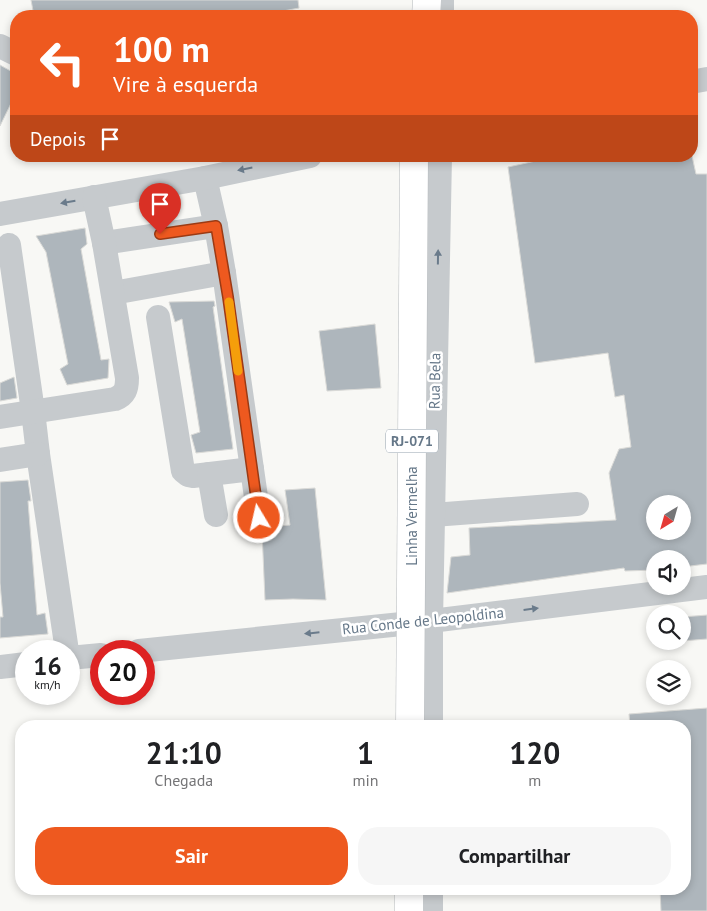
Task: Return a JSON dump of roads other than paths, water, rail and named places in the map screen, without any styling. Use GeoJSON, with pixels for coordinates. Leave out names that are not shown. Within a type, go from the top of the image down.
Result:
{"type":"FeatureCollection","features":[{"type":"Feature","properties":{"kind":"highway","name":"Linha Vermelha"},"geometry":{"type":"LineString","coordinates":[[410,720],[414,162]]}},
{"type":"Feature","properties":{"kind":"highway","name":"Linha Vermelha"},"geometry":{"type":"LineString","coordinates":[[422,162],[422,720]]}},
{"type":"Feature","properties":{"kind":"highway"},"geometry":{"type":"LineString","coordinates":[[409,895],[409,911]]}},
{"type":"Feature","properties":{"kind":"highway"},"geometry":{"type":"LineString","coordinates":[[421,895],[421,911]]}},
{"type":"Feature","properties":{"kind":"street"},"geometry":{"type":"LineString","coordinates":[[0,214],[205,178],[281,162]]}},
{"type":"Feature","properties":{"kind":"street","name":"Rua Bela"},"geometry":{"type":"LineString","coordinates":[[430,720],[430,621],[440,162]]}},
{"type":"Feature","properties":{"kind":"street"},"geometry":{"type":"LineString","coordinates":[[205,178],[224,273],[259,518]]}},
{"type":"Feature","properties":{"kind":"street"},"geometry":{"type":"LineString","coordinates":[[0,417],[115,399],[125,393],[127,378],[113,292],[94,197]]}},
{"type":"Feature","properties":{"kind":"street"},"geometry":{"type":"LineString","coordinates":[[104,243],[216,226]]}},
{"type":"Feature","properties":{"kind":"street"},"geometry":{"type":"LineString","coordinates":[[9,245],[65,640]]}},
{"type":"Feature","properties":{"kind":"street"},"geometry":{"type":"LineString","coordinates":[[113,292],[224,273]]}},
{"type":"Feature","properties":{"kind":"street"},"geometry":{"type":"LineString","coordinates":[[158,317],[183,472],[193,476],[252,469]]}},
{"type":"Feature","properties":{"kind":"street"},"geometry":{"type":"LineString","coordinates":[[0,460],[38,454]]}},
{"type":"Feature","properties":{"kind":"street"},"geometry":{"type":"LineString","coordinates":[[209,474],[216,515]]}},
{"type":"Feature","properties":{"kind":"street"},"geometry":{"type":"LineString","coordinates":[[433,515],[577,504]]}},
{"type":"Feature","properties":{"kind":"street","name":"Rua Conde de Leopoldina"},"geometry":{"type":"LineString","coordinates":[[155,649],[430,621],[707,587]]}},
{"type":"Feature","properties":{"kind":"street"},"geometry":{"type":"LineString","coordinates":[[0,667],[15,665]]}},
{"type":"Feature","properties":{"kind":"street"},"geometry":{"type":"LineString","coordinates":[[430,895],[430,911]]}}]}
